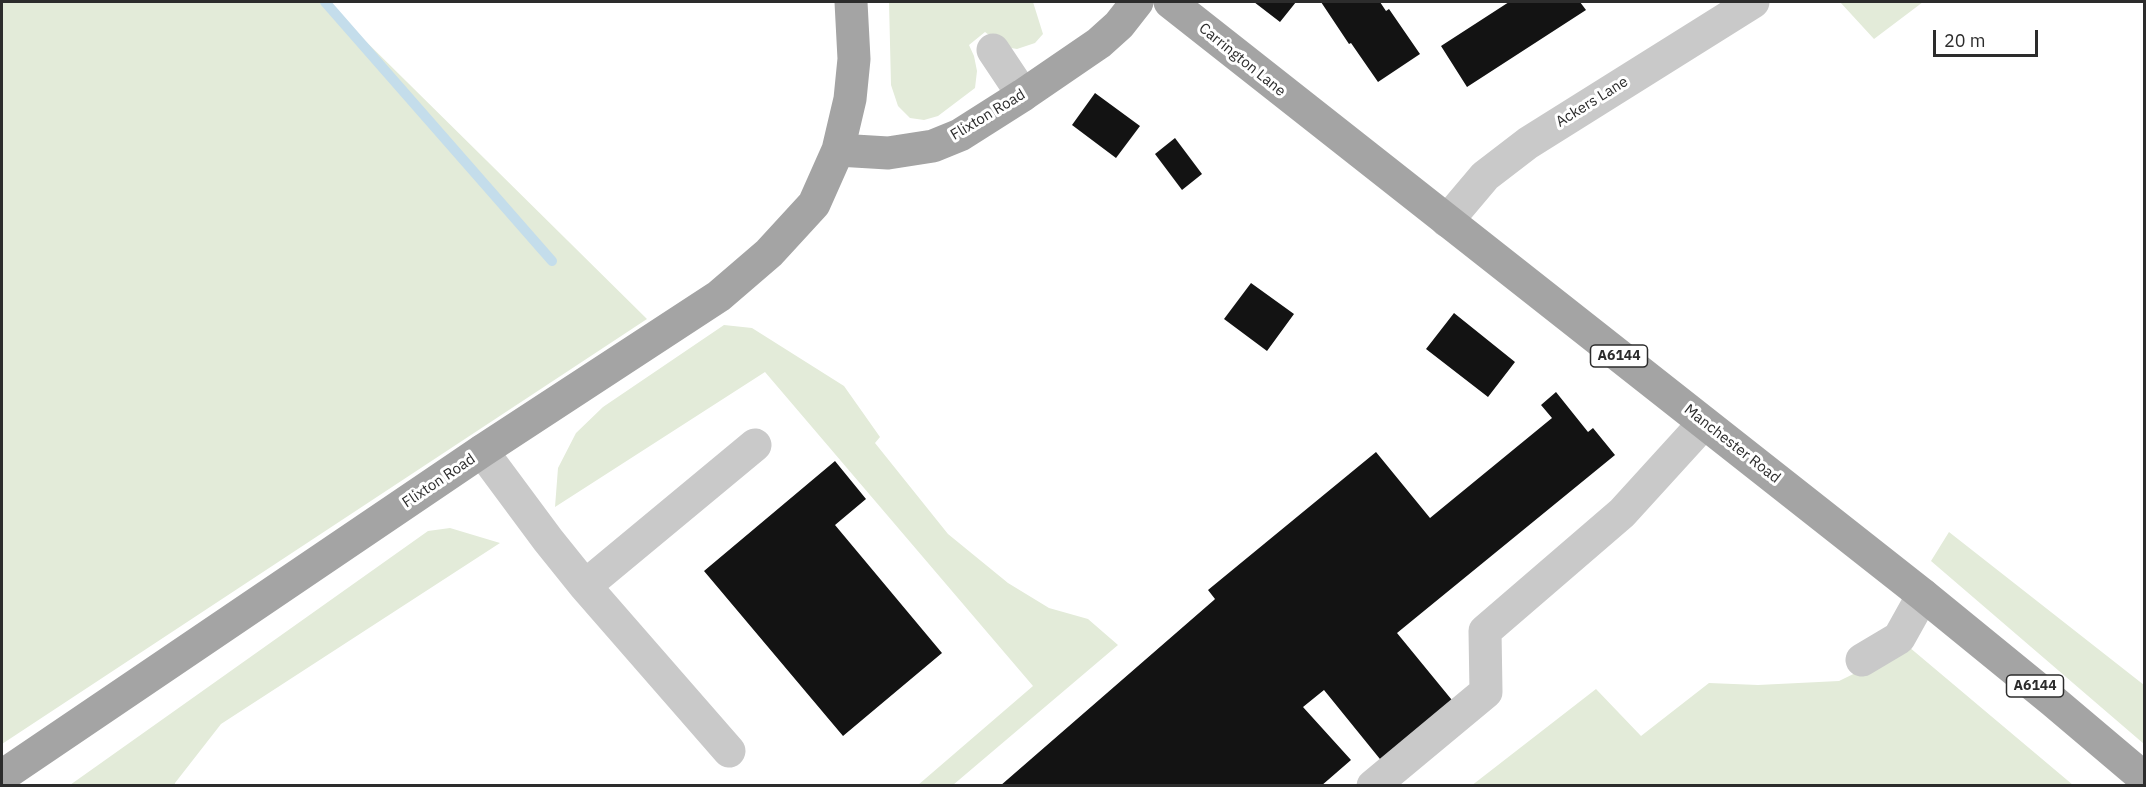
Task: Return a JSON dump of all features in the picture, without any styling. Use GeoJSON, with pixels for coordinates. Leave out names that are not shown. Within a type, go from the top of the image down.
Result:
{"type":"FeatureCollection","features":[{"type":"Feature","properties":{"kind":"main road"},"geometry":{"type":"LineString","coordinates":[[834,2],[854,59]]}},
{"type":"Feature","properties":{"kind":"main road","name":"Flixton Road"},"geometry":{"type":"LineString","coordinates":[[2,776],[482,451],[719,296],[769,253],[814,204],[838,150],[850,99],[854,59],[850,2]]}},
{"type":"Feature","properties":{"kind":"main road","name":"Carrington Lane"},"geometry":{"type":"LineString","coordinates":[[1170,2],[1315,117]]}},
{"type":"Feature","properties":{"kind":"main road","name":"Flixton Road"},"geometry":{"type":"LineString","coordinates":[[838,150],[888,153],[933,146],[960,135],[1099,43],[1128,13]]}},
{"type":"Feature","properties":{"kind":"main road","name":"Manchester Road"},"geometry":{"type":"LineString","coordinates":[[1315,117],[1923,595],[2145,778]]}},
{"type":"Feature","properties":{"kind":"street","name":"Ackers Lane"},"geometry":{"type":"LineString","coordinates":[[1447,220],[1485,176],[1528,143],[1753,2]]}},
{"type":"Feature","properties":{"kind":"street"},"geometry":{"type":"LineString","coordinates":[[993,50],[1023,95]]}},
{"type":"Feature","properties":{"kind":"street"},"geometry":{"type":"LineString","coordinates":[[1373,786],[1486,692],[1485,631],[1622,513],[1704,423]]}},
{"type":"Feature","properties":{"kind":"street"},"geometry":{"type":"LineString","coordinates":[[585,586],[755,445]]}},
{"type":"Feature","properties":{"kind":"street"},"geometry":{"type":"LineString","coordinates":[[482,451],[513,495],[585,586],[729,751]]}},
{"type":"Feature","properties":{"kind":"street"},"geometry":{"type":"LineString","coordinates":[[1862,660],[1899,638],[1923,595]]}},
{"type":"Feature","properties":{"kind":"green space"},"geometry":{"type":"Polygon","coordinates":[[[2,2],[326,2],[647,319],[2,744],[2,2]]]}},
{"type":"Feature","properties":{"kind":"green space"},"geometry":{"type":"Polygon","coordinates":[[[889,2],[1033,2],[1043,34],[1035,43],[1017,49],[1005,47],[985,32],[969,45],[977,71],[975,88],[938,116],[924,120],[910,118],[898,106],[891,85],[889,2]]]}},
{"type":"Feature","properties":{"kind":"green space"},"geometry":{"type":"Polygon","coordinates":[[[1840,2],[1923,2],[1874,39],[1840,2]]]}},
{"type":"Feature","properties":{"kind":"green space"},"geometry":{"type":"Polygon","coordinates":[[[724,325],[752,328],[844,386],[880,437],[875,443],[948,534],[1008,583],[1049,608],[1088,619],[1118,645],[953,785],[918,785],[1033,686],[765,372],[555,507],[558,468],[576,433],[603,407],[724,325]]]}},
{"type":"Feature","properties":{"kind":"green space"},"geometry":{"type":"Polygon","coordinates":[[[450,528],[500,543],[221,724],[175,785],[70,785],[428,531],[450,528]]]}},
{"type":"Feature","properties":{"kind":"green space"},"geometry":{"type":"Polygon","coordinates":[[[1949,532],[2144,685],[2144,744],[1931,561],[1949,532]]]}},
{"type":"Feature","properties":{"kind":"green space"},"geometry":{"type":"Polygon","coordinates":[[[1909,647],[2073,785],[1471,786],[1596,689],[1641,736],[1709,683],[1758,685],[1839,681],[1909,647]]]}},
{"type":"Feature","properties":{"kind":"building"},"geometry":{"type":"Polygon","coordinates":[[[1254,2],[1296,2],[1280,22],[1254,2]]]}},
{"type":"Feature","properties":{"kind":"building"},"geometry":{"type":"Polygon","coordinates":[[[1321,2],[1380,2],[1386,11],[1389,9],[1420,54],[1378,82],[1321,2]]]}},
{"type":"Feature","properties":{"kind":"building"},"geometry":{"type":"Polygon","coordinates":[[[1509,2],[1580,2],[1586,10],[1467,87],[1441,46],[1509,2]]]}},
{"type":"Feature","properties":{"kind":"building"},"geometry":{"type":"Polygon","coordinates":[[[1095,93],[1140,126],[1116,158],[1072,125],[1095,93]]]}},
{"type":"Feature","properties":{"kind":"building"},"geometry":{"type":"Polygon","coordinates":[[[1175,138],[1202,174],[1182,190],[1155,154],[1175,138]]]}},
{"type":"Feature","properties":{"kind":"building"},"geometry":{"type":"Polygon","coordinates":[[[1251,283],[1294,314],[1267,351],[1224,319],[1251,283]]]}},
{"type":"Feature","properties":{"kind":"building"},"geometry":{"type":"Polygon","coordinates":[[[1454,313],[1515,362],[1488,397],[1426,349],[1454,313]]]}},
{"type":"Feature","properties":{"kind":"building"},"geometry":{"type":"Polygon","coordinates":[[[1556,392],[1588,432],[1593,428],[1615,455],[1397,633],[1456,705],[1384,764],[1324,690],[1303,707],[1351,760],[1321,786],[1000,786],[1214,600],[1208,590],[1376,452],[1430,518],[1552,418],[1541,405],[1556,392]]]}},
{"type":"Feature","properties":{"kind":"building"},"geometry":{"type":"Polygon","coordinates":[[[835,461],[866,499],[835,525],[942,653],[843,736],[704,571],[835,461]]]}},
{"type":"Feature","properties":{"kind":"waterway"},"geometry":{"type":"LineString","coordinates":[[325,2],[552,261]]}}]}
